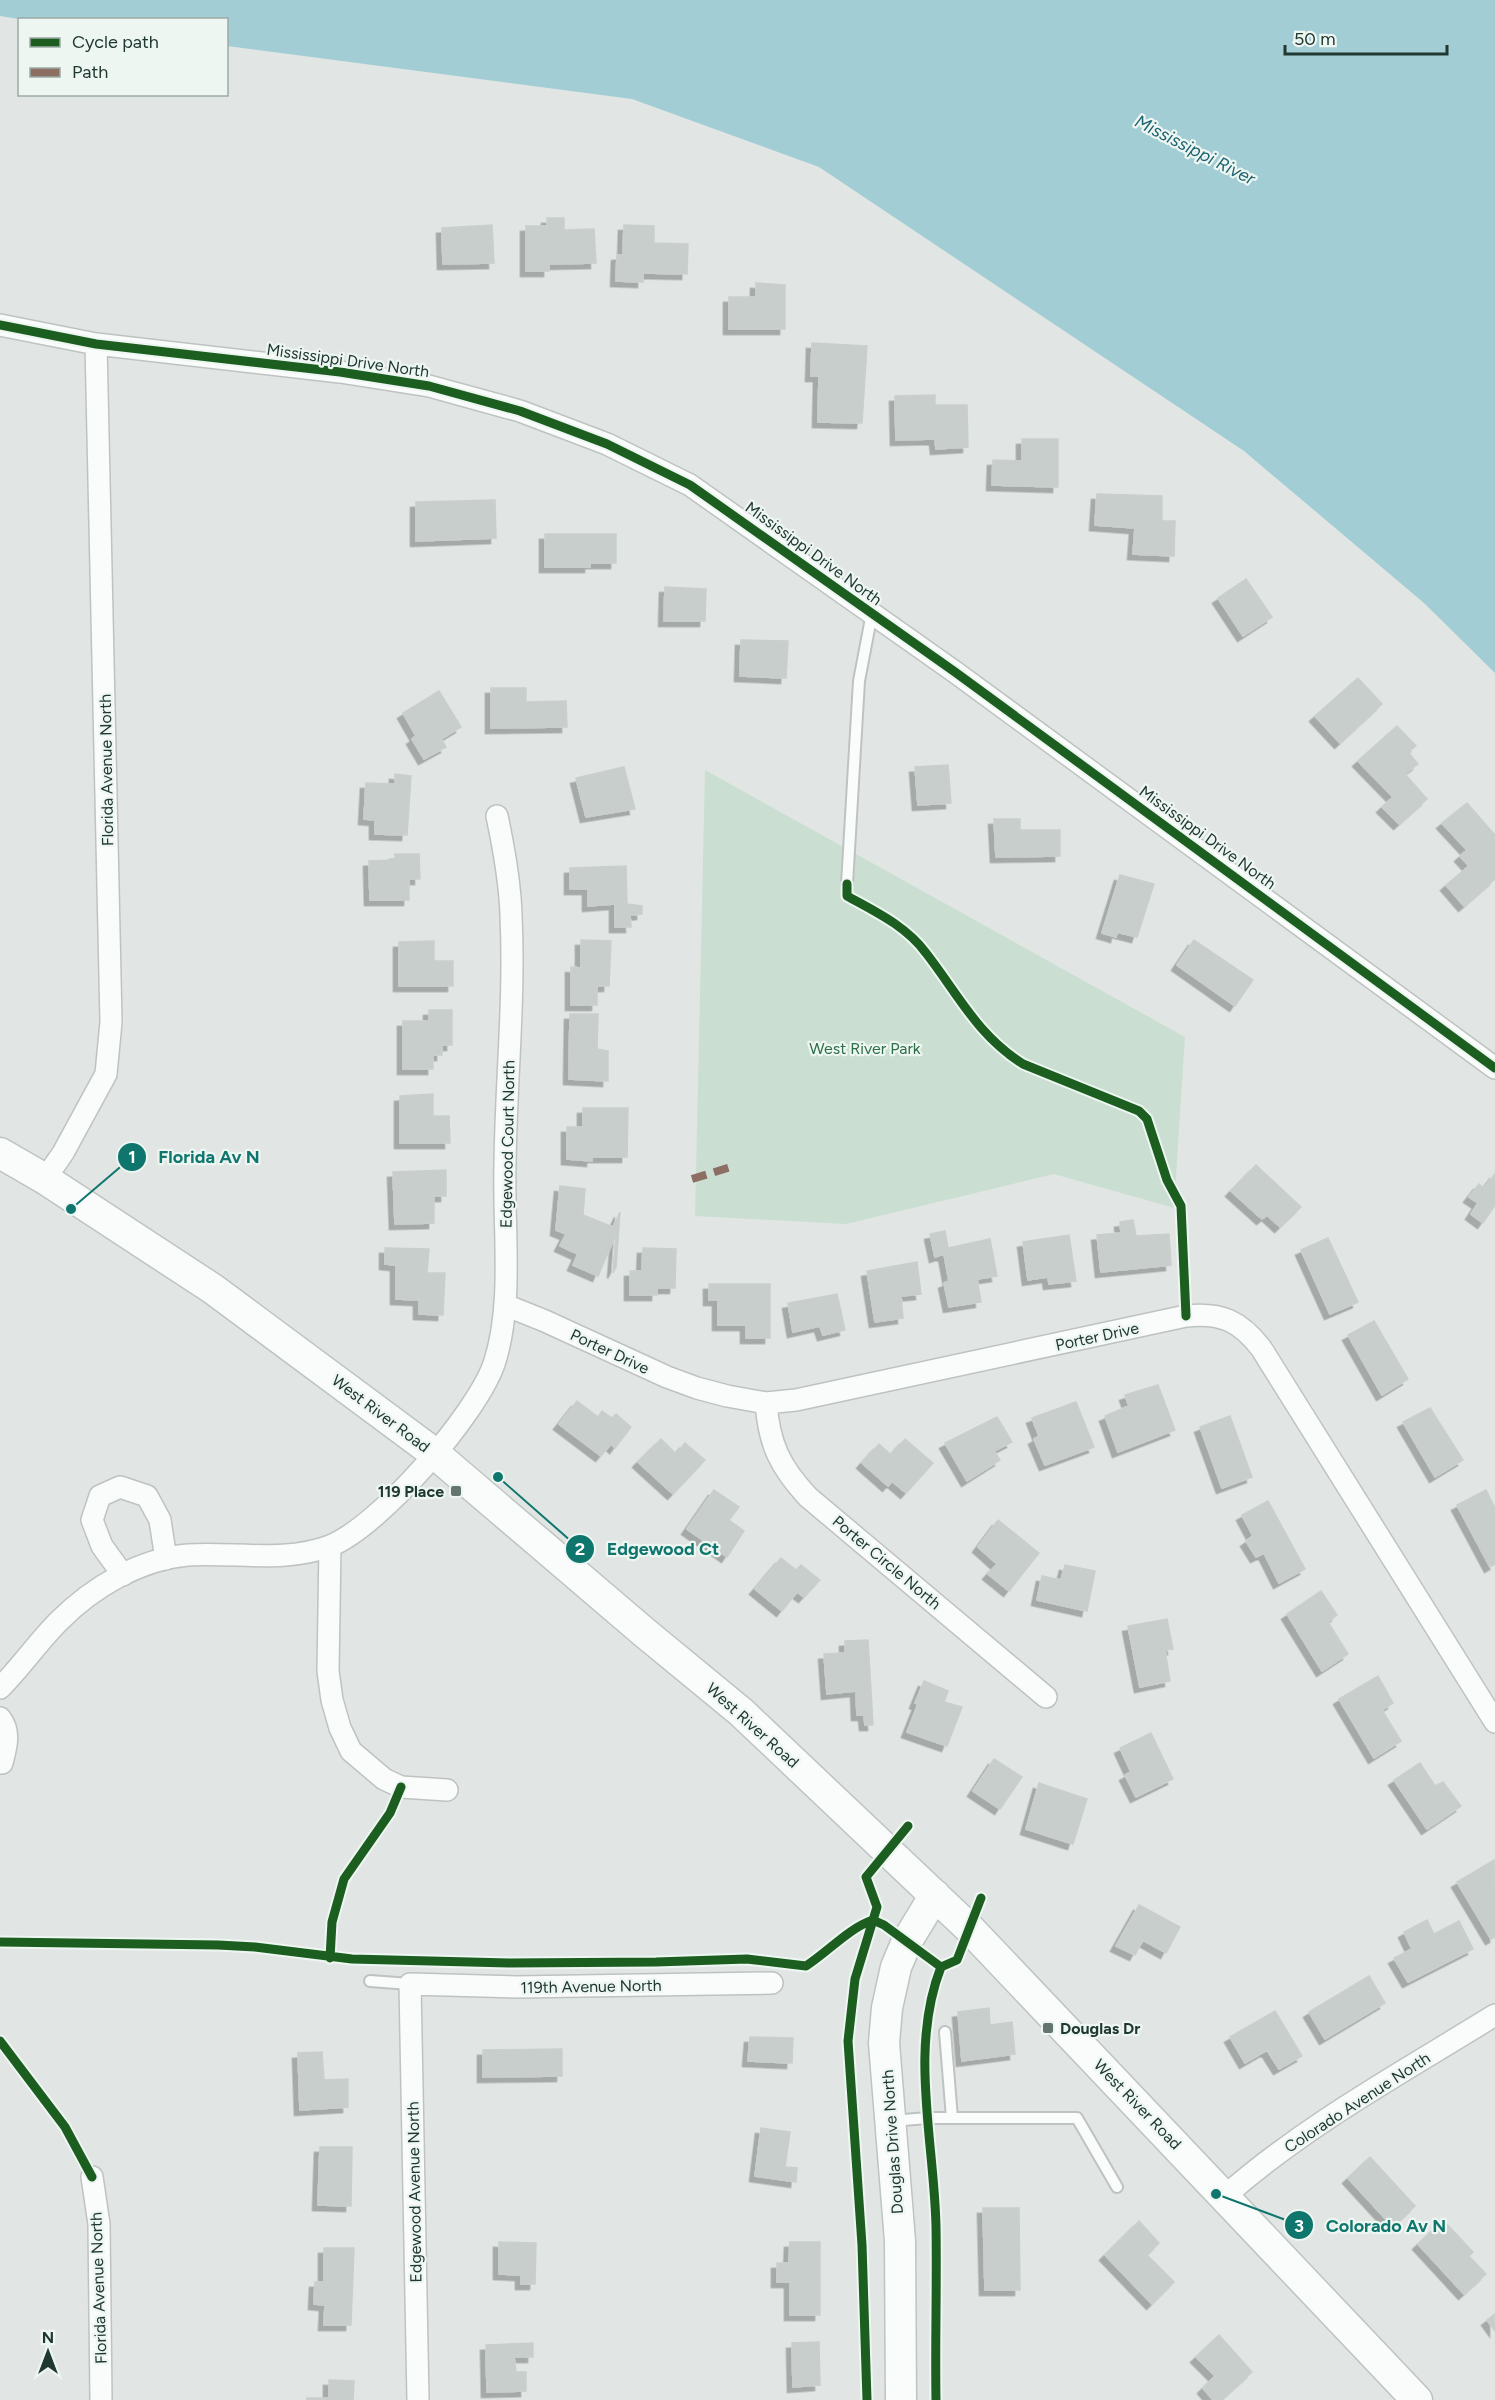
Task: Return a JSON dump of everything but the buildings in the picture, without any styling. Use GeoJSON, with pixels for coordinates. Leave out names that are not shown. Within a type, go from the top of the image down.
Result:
{"type":"FeatureCollection","features":[{"type":"Feature","properties":{"kind":"main road","name":"West River Road"},"geometry":{"type":"LineString","coordinates":[[0,1153],[45,1179],[213,1289],[434,1453],[741,1712],[969,1928],[1418,2400]]}},
{"type":"Feature","properties":{"kind":"main road","name":"Douglas Drive North"},"geometry":{"type":"LineString","coordinates":[[901,2400],[900,2241],[884,2043],[887,2008],[896,1966],[907,1941],[935,1895]]}},
{"type":"Feature","properties":{"kind":"street","name":"Mississippi Drive North"},"geometry":{"type":"LineString","coordinates":[[0,325],[96,344],[352,374],[429,386],[520,411],[607,444],[690,484],[1166,825],[1495,1068]]}},
{"type":"Feature","properties":{"kind":"street","name":"Florida Avenue North"},"geometry":{"type":"LineString","coordinates":[[45,1179],[63,1153],[106,1074],[111,1022],[96,344]]}},
{"type":"Feature","properties":{"kind":"street","name":"Edgewood Court North"},"geometry":{"type":"LineString","coordinates":[[330,1546],[376,1515],[401,1492],[468,1412],[486,1384],[502,1331],[505,1305],[505,1164],[512,955],[507,865],[497,816]]}},
{"type":"Feature","properties":{"kind":"street","name":"Porter Drive"},"geometry":{"type":"LineString","coordinates":[[505,1305],[667,1377],[727,1396],[766,1403],[796,1400],[1186,1316],[1204,1314],[1233,1322],[1248,1332],[1261,1348],[1495,1722]]}},
{"type":"Feature","properties":{"kind":"street","name":"Porter Circle North"},"geometry":{"type":"LineString","coordinates":[[766,1403],[768,1423],[776,1450],[789,1476],[808,1497],[1046,1696]]}},
{"type":"Feature","properties":{"kind":"street"},"geometry":{"type":"LineString","coordinates":[[123,1575],[102,1546],[92,1521],[100,1496],[120,1487],[147,1496],[160,1521],[166,1559]]}},
{"type":"Feature","properties":{"kind":"street"},"geometry":{"type":"LineString","coordinates":[[0,1688],[59,1622],[102,1587],[145,1565],[189,1555],[271,1556],[330,1546],[328,1671],[332,1700],[351,1751],[384,1779],[401,1787],[447,1790]]}},
{"type":"Feature","properties":{"kind":"street"},"geometry":{"type":"LineString","coordinates":[[0,1718],[5,1724],[8,1741],[0,1763]]}},
{"type":"Feature","properties":{"kind":"street","name":"119th Avenue North"},"geometry":{"type":"LineString","coordinates":[[410,1984],[516,1987],[772,1983]]}},
{"type":"Feature","properties":{"kind":"street","name":"Edgewood Avenue North"},"geometry":{"type":"LineString","coordinates":[[410,1984],[418,2400]]}},
{"type":"Feature","properties":{"kind":"street","name":"Colorado Avenue North"},"geometry":{"type":"LineString","coordinates":[[1225,2196],[1257,2167],[1304,2133],[1495,2015]]}},
{"type":"Feature","properties":{"kind":"street","name":"Florida Avenue North"},"geometry":{"type":"LineString","coordinates":[[92,2177],[99,2224],[101,2400]]}},
{"type":"Feature","properties":{"kind":"lane"},"geometry":{"type":"LineString","coordinates":[[847,884],[859,681],[872,613]]}},
{"type":"Feature","properties":{"kind":"lane"},"geometry":{"type":"LineString","coordinates":[[370,1981],[410,1984]]}},
{"type":"Feature","properties":{"kind":"lane"},"geometry":{"type":"LineString","coordinates":[[945,2032],[951,2118]]}},
{"type":"Feature","properties":{"kind":"lane"},"geometry":{"type":"LineString","coordinates":[[890,2121],[951,2118],[1077,2118],[1117,2187]]}},
{"type":"Feature","properties":{"kind":"green space","name":"West River Park"},"geometry":{"type":"Polygon","coordinates":[[[705,770],[1185,1037],[1174,1208],[1054,1174],[846,1224],[695,1216],[705,770]]]}},
{"type":"Feature","properties":{"kind":"water","name":"Mississippi River"},"geometry":{"type":"Polygon","coordinates":[[[0,0],[1495,0],[1495,673],[1424,603],[1244,451],[819,167],[632,99],[228,46],[228,18],[18,19],[0,16],[0,0]]]}},
{"type":"Feature","properties":{"kind":"marked path"},"geometry":{"type":"LineString","coordinates":[[692,1179],[734,1166]]}},
{"type":"Feature","properties":{"kind":"cycle path"},"geometry":{"type":"LineString","coordinates":[[0,325],[96,344],[340,372],[429,386],[520,411],[607,444],[690,485],[955,672],[1495,1068]]}},
{"type":"Feature","properties":{"kind":"cycle path"},"geometry":{"type":"LineString","coordinates":[[847,884],[847,896],[890,920],[918,943],[969,1013],[1007,1053],[1023,1064],[1139,1111],[1147,1119],[1167,1180],[1181,1206],[1186,1316]]}},
{"type":"Feature","properties":{"kind":"cycle path"},"geometry":{"type":"LineString","coordinates":[[330,1958],[332,1922],[344,1879],[390,1813],[401,1787]]}},
{"type":"Feature","properties":{"kind":"cycle path"},"geometry":{"type":"LineString","coordinates":[[867,2400],[862,2245],[848,2041],[855,1979],[877,1907],[866,1877],[908,1826]]}},
{"type":"Feature","properties":{"kind":"cycle path"},"geometry":{"type":"LineString","coordinates":[[936,2400],[936,2226],[926,2095],[926,2030],[941,1967],[957,1960],[981,1898]]}},
{"type":"Feature","properties":{"kind":"cycle path"},"geometry":{"type":"LineString","coordinates":[[0,1942],[218,1945],[255,1947],[352,1959],[509,1963],[747,1959],[806,1966],[847,1934],[873,1920],[884,1925],[941,1967]]}},
{"type":"Feature","properties":{"kind":"cycle path"},"geometry":{"type":"LineString","coordinates":[[0,2041],[65,2127],[92,2177]]}},
{"type":"Feature","properties":{"kind":"place","name":"Florida Av N"},"geometry":{"type":"Point","coordinates":[71,1209]}},
{"type":"Feature","properties":{"kind":"place","name":"Edgewood Ct"},"geometry":{"type":"Point","coordinates":[498,1477]}},
{"type":"Feature","properties":{"kind":"place","name":"119 Place"},"geometry":{"type":"Point","coordinates":[456,1491]}},
{"type":"Feature","properties":{"kind":"place","name":"Douglas Dr"},"geometry":{"type":"Point","coordinates":[1048,2028]}},
{"type":"Feature","properties":{"kind":"place","name":"Colorado Av N"},"geometry":{"type":"Point","coordinates":[1216,2194]}}]}
